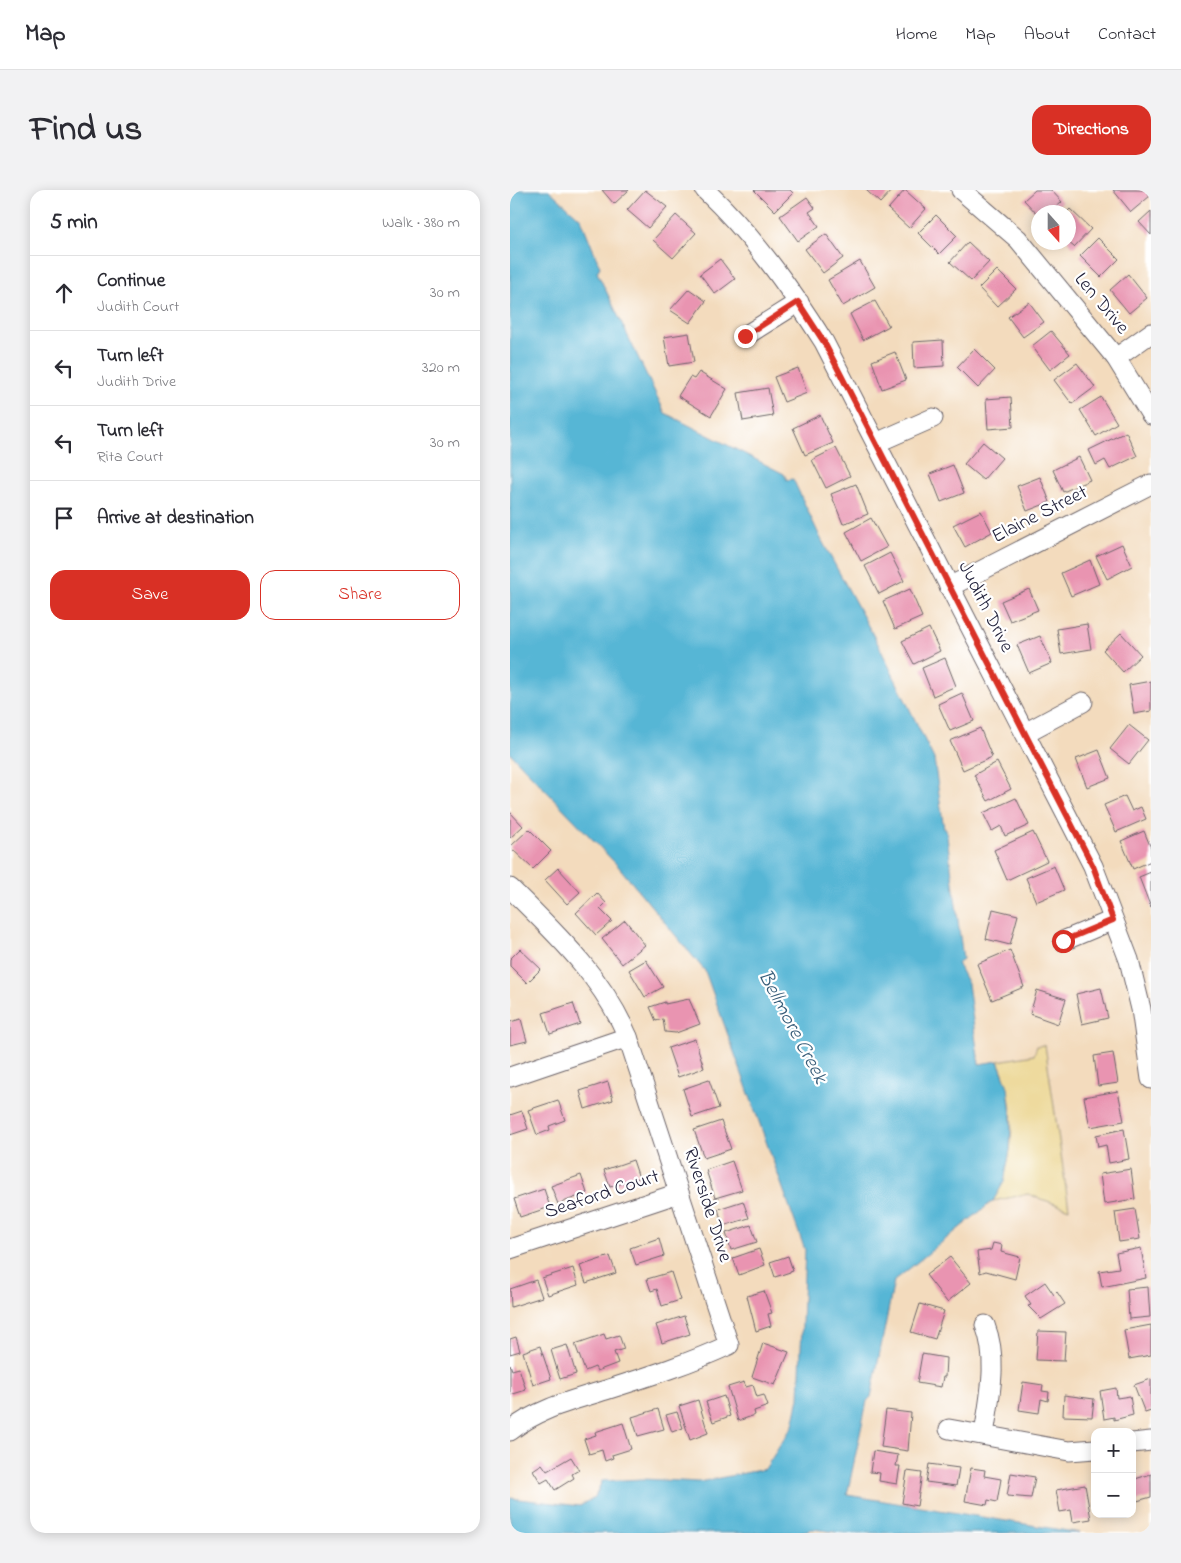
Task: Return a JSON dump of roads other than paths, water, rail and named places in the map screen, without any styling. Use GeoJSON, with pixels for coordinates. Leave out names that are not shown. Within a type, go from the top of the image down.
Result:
{"type":"FeatureCollection","features":[{"type":"Feature","properties":{"kind":"street","name":"Judith Drive"},"geometry":{"type":"LineString","coordinates":[[705,190],[754,241],[824,342],[1093,866],[1130,960],[1141,1009],[1151,1080]]}},
{"type":"Feature","properties":{"kind":"street","name":"Len Drive"},"geometry":{"type":"LineString","coordinates":[[961,190],[1018,239],[1116,358],[1151,415]]}},
{"type":"Feature","properties":{"kind":"street"},"geometry":{"type":"LineString","coordinates":[[745,336],[798,302]]}},
{"type":"Feature","properties":{"kind":"street"},"geometry":{"type":"LineString","coordinates":[[1116,358],[1151,333]]}},
{"type":"Feature","properties":{"kind":"street"},"geometry":{"type":"LineString","coordinates":[[876,443],[933,418]]}},
{"type":"Feature","properties":{"kind":"street","name":"Elaine Street"},"geometry":{"type":"LineString","coordinates":[[949,587],[1151,484]]}},
{"type":"Feature","properties":{"kind":"street"},"geometry":{"type":"LineString","coordinates":[[1025,733],[1083,702]]}},
{"type":"Feature","properties":{"kind":"street","name":"Riverside Drive"},"geometry":{"type":"LineString","coordinates":[[510,1431],[523,1420],[543,1410],[670,1369],[728,1345],[628,1038],[616,1010],[591,972],[514,898]]}},
{"type":"Feature","properties":{"kind":"street"},"geometry":{"type":"LineString","coordinates":[[1063,941],[1113,920]]}},
{"type":"Feature","properties":{"kind":"street"},"geometry":{"type":"LineString","coordinates":[[510,1077],[628,1038]]}},
{"type":"Feature","properties":{"kind":"street","name":"Seaford Court"},"geometry":{"type":"LineString","coordinates":[[510,1249],[679,1193]]}},
{"type":"Feature","properties":{"kind":"street"},"geometry":{"type":"LineString","coordinates":[[984,1435],[993,1361],[991,1342],[985,1325]]}},
{"type":"Feature","properties":{"kind":"street"},"geometry":{"type":"LineString","coordinates":[[949,1429],[1069,1450],[1091,1449]]}},
{"type":"Feature","properties":{"kind":"street"},"geometry":{"type":"LineString","coordinates":[[1136,1443],[1151,1441]]}},
{"type":"Feature","properties":{"kind":"water","name":"Bellmore Creek"},"geometry":{"type":"Polygon","coordinates":[[[510,190],[549,190],[581,219],[600,267],[597,272],[665,413],[784,474],[787,480],[793,479],[821,539],[878,644],[934,759],[944,829],[946,829],[963,959],[957,963],[968,984],[979,1064],[998,1061],[1008,1087],[1011,1116],[1010,1150],[1004,1182],[993,1201],[894,1281],[871,1397],[867,1401],[847,1495],[1080,1533],[844,1533],[812,1529],[797,1533],[510,1533],[510,1498],[580,1506],[595,1497],[602,1481],[643,1479],[699,1482],[765,1469],[793,1425],[799,1398],[805,1250],[705,971],[618,866],[510,753],[510,190]]]}}]}
